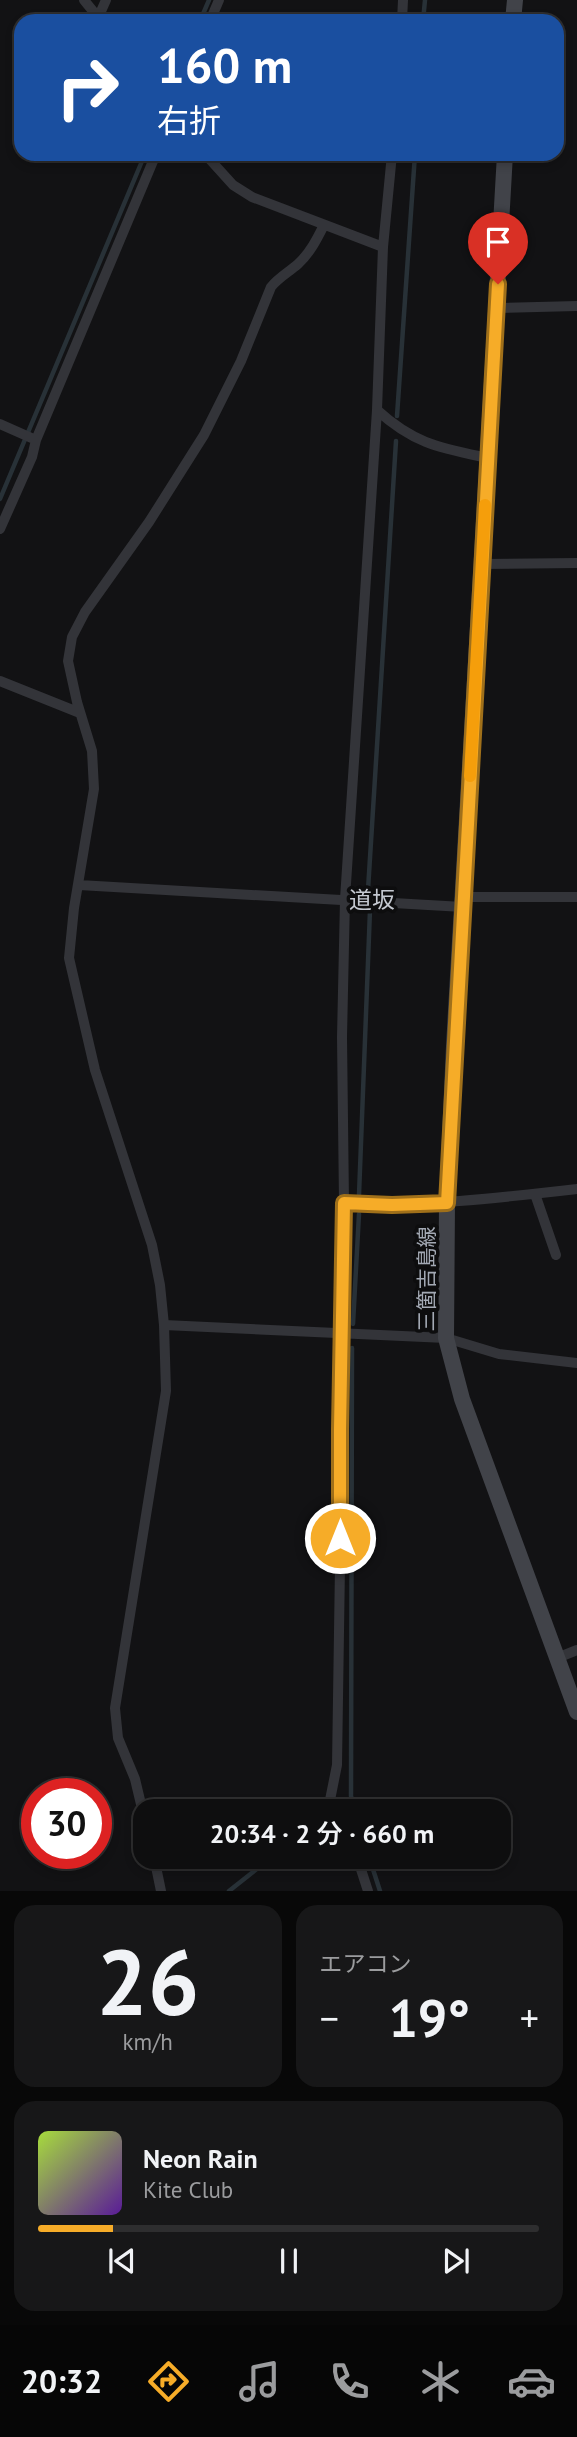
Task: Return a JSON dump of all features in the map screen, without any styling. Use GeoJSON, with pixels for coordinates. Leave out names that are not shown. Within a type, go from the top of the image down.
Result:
{"type":"FeatureCollection","features":[{"type":"Feature","properties":{"kind":"main road","name":"三箇吉島線"},"geometry":{"type":"LineString","coordinates":[[505,161],[447,1203],[446,1338],[462,1399],[577,1712]]}},
{"type":"Feature","properties":{"kind":"street"},"geometry":{"type":"LineString","coordinates":[[84,0],[95,14]]}},
{"type":"Feature","properties":{"kind":"street"},"geometry":{"type":"LineString","coordinates":[[0,529],[153,161]]}},
{"type":"Feature","properties":{"kind":"street"},"geometry":{"type":"LineString","coordinates":[[211,161],[233,185],[252,197],[383,247]]}},
{"type":"Feature","properties":{"kind":"street"},"geometry":{"type":"LineString","coordinates":[[330,1799],[337,1765],[345,899],[377,411],[383,247],[391,161]]}},
{"type":"Feature","properties":{"kind":"street"},"geometry":{"type":"LineString","coordinates":[[140,1799],[135,1779],[118,1738],[115,1708],[160,1440],[166,1391],[164,1325],[152,1245],[94,1070],[69,958],[74,908],[94,789],[92,751],[68,661],[72,637],[85,612],[149,522],[204,435],[241,361],[271,287],[310,251],[324,225]]}},
{"type":"Feature","properties":{"kind":"street"},"geometry":{"type":"LineString","coordinates":[[497,308],[577,306]]}},
{"type":"Feature","properties":{"kind":"street"},"geometry":{"type":"LineString","coordinates":[[377,411],[413,438],[437,447],[488,458]]}},
{"type":"Feature","properties":{"kind":"street"},"geometry":{"type":"LineString","coordinates":[[0,424],[35,440]]}},
{"type":"Feature","properties":{"kind":"street"},"geometry":{"type":"LineString","coordinates":[[482,564],[577,563]]}},
{"type":"Feature","properties":{"kind":"street"},"geometry":{"type":"LineString","coordinates":[[0,681],[80,713]]}},
{"type":"Feature","properties":{"kind":"street"},"geometry":{"type":"LineString","coordinates":[[79,885],[378,901],[463,902],[577,897]]}},
{"type":"Feature","properties":{"kind":"street"},"geometry":{"type":"LineString","coordinates":[[344,1203],[447,1203],[577,1189]]}},
{"type":"Feature","properties":{"kind":"street"},"geometry":{"type":"LineString","coordinates":[[535,1194],[555,1255]]}},
{"type":"Feature","properties":{"kind":"street"},"geometry":{"type":"LineString","coordinates":[[164,1325],[446,1338],[499,1354],[577,1363]]}},
{"type":"Feature","properties":{"kind":"street"},"geometry":{"type":"LineString","coordinates":[[557,1658],[577,1650]]}},
{"type":"Feature","properties":{"kind":"street"},"geometry":{"type":"LineString","coordinates":[[157,1869],[162,1891]]}},
{"type":"Feature","properties":{"kind":"street"},"geometry":{"type":"LineString","coordinates":[[361,1869],[368,1891]]}},
{"type":"Feature","properties":{"kind":"waterway"},"geometry":{"type":"LineString","coordinates":[[203,14],[209,0]]}},
{"type":"Feature","properties":{"kind":"waterway"},"geometry":{"type":"LineString","coordinates":[[424,14],[425,0]]}},
{"type":"Feature","properties":{"kind":"waterway"},"geometry":{"type":"LineString","coordinates":[[0,499],[142,161]]}},
{"type":"Feature","properties":{"kind":"waterway"},"geometry":{"type":"LineString","coordinates":[[397,416],[415,161]]}},
{"type":"Feature","properties":{"kind":"waterway"},"geometry":{"type":"LineString","coordinates":[[368,890],[396,441]]}},
{"type":"Feature","properties":{"kind":"waterway"},"geometry":{"type":"LineString","coordinates":[[359,1195],[370,910]]}},
{"type":"Feature","properties":{"kind":"waterway"},"geometry":{"type":"LineString","coordinates":[[353,1324],[359,1214]]}},
{"type":"Feature","properties":{"kind":"waterway"},"geometry":{"type":"LineString","coordinates":[[352,1348],[352,1799]]}},
{"type":"Feature","properties":{"kind":"waterway"},"geometry":{"type":"LineString","coordinates":[[229,1891],[257,1869]]}},
{"type":"Feature","properties":{"kind":"waterway"},"geometry":{"type":"LineString","coordinates":[[373,1869],[380,1891]]}},
{"type":"Feature","properties":{"kind":"slow traffic"},"geometry":{"type":"LineString","coordinates":[[470,776],[485,505]]}},
{"type":"Feature","properties":{"kind":"district","name":"道坂"},"geometry":{"type":"Point","coordinates":[372,899]}},
{"type":"Feature","properties":{"kind":"route"},"geometry":{"type":"LineString","coordinates":[[340,1538],[344,1203],[447,1203],[498,284]]}}]}
